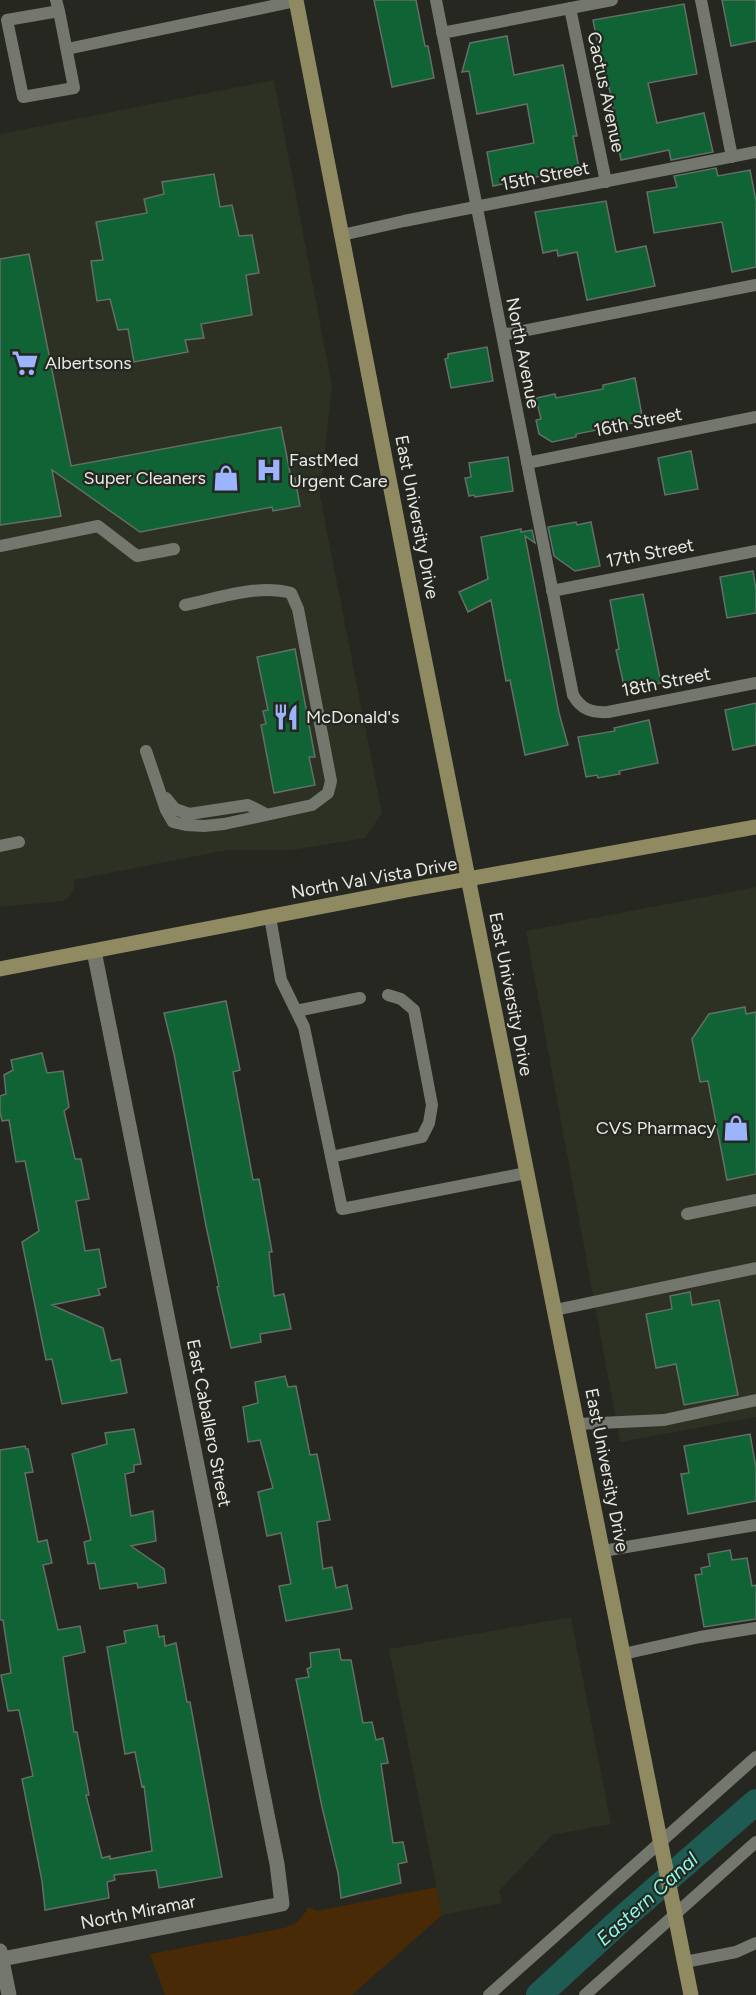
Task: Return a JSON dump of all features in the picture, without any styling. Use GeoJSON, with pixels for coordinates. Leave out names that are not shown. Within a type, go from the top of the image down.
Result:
{"type":"FeatureCollection","features":[{"type":"Feature","properties":{"kind":"main road","name":"East University Drive"},"geometry":{"type":"LineString","coordinates":[[296,0],[526,1173],[691,1995]]}},
{"type":"Feature","properties":{"kind":"main road","name":"North Val Vista Drive"},"geometry":{"type":"LineString","coordinates":[[0,969],[756,827]]}},
{"type":"Feature","properties":{"kind":"street","name":"East Caballero Street"},"geometry":{"type":"LineString","coordinates":[[94,951],[275,1852],[282,1904]]}},
{"type":"Feature","properties":{"kind":"street","name":"North Miramar"},"geometry":{"type":"LineString","coordinates":[[1,1954],[282,1904]]}},
{"type":"Feature","properties":{"kind":"street"},"geometry":{"type":"LineString","coordinates":[[1,1954],[9,1995]]}},
{"type":"Feature","properties":{"kind":"lane"},"geometry":{"type":"LineString","coordinates":[[67,49],[296,0]]}},
{"type":"Feature","properties":{"kind":"lane","name":"North Avenue"},"geometry":{"type":"LineString","coordinates":[[436,0],[571,687],[577,703],[584,709]]}},
{"type":"Feature","properties":{"kind":"lane"},"geometry":{"type":"LineString","coordinates":[[442,33],[612,0]]}},
{"type":"Feature","properties":{"kind":"lane"},"geometry":{"type":"LineString","coordinates":[[701,0],[732,157]]}},
{"type":"Feature","properties":{"kind":"lane"},"geometry":{"type":"LineString","coordinates":[[57,6],[74,88],[23,97],[7,20],[57,6]]}},
{"type":"Feature","properties":{"kind":"lane","name":"Cactus Avenue"},"geometry":{"type":"LineString","coordinates":[[570,8],[606,182]]}},
{"type":"Feature","properties":{"kind":"lane","name":"15th Street"},"geometry":{"type":"LineString","coordinates":[[342,235],[756,152]]}},
{"type":"Feature","properties":{"kind":"lane"},"geometry":{"type":"LineString","coordinates":[[502,335],[756,285]]}},
{"type":"Feature","properties":{"kind":"lane","name":"16th Street"},"geometry":{"type":"LineString","coordinates":[[527,463],[756,417]]}},
{"type":"Feature","properties":{"kind":"lane"},"geometry":{"type":"LineString","coordinates":[[0,546],[98,526],[137,556],[174,549]]}},
{"type":"Feature","properties":{"kind":"lane","name":"17th Street"},"geometry":{"type":"LineString","coordinates":[[552,591],[756,551]]}},
{"type":"Feature","properties":{"kind":"lane"},"geometry":{"type":"LineString","coordinates":[[146,751],[160,790],[175,809],[189,814],[248,805],[266,814],[312,804],[328,794],[331,781],[298,609],[291,593],[262,590],[185,605]]}},
{"type":"Feature","properties":{"kind":"lane","name":"18th Street"},"geometry":{"type":"LineString","coordinates":[[584,709],[608,712],[756,683]]}},
{"type":"Feature","properties":{"kind":"lane"},"geometry":{"type":"LineString","coordinates":[[0,846],[19,842]]}},
{"type":"Feature","properties":{"kind":"lane"},"geometry":{"type":"LineString","coordinates":[[270,917],[281,980],[304,1027],[342,1209],[526,1173]]}},
{"type":"Feature","properties":{"kind":"lane"},"geometry":{"type":"LineString","coordinates":[[331,1157],[422,1137],[429,1123],[432,1105],[414,1010],[401,999],[388,996]]}},
{"type":"Feature","properties":{"kind":"lane"},"geometry":{"type":"LineString","coordinates":[[296,1011],[360,998]]}},
{"type":"Feature","properties":{"kind":"lane"},"geometry":{"type":"LineString","coordinates":[[687,1214],[756,1200]]}},
{"type":"Feature","properties":{"kind":"lane"},"geometry":{"type":"LineString","coordinates":[[555,1310],[756,1268]]}},
{"type":"Feature","properties":{"kind":"lane"},"geometry":{"type":"LineString","coordinates":[[578,1424],[664,1420],[756,1400]]}},
{"type":"Feature","properties":{"kind":"lane"},"geometry":{"type":"LineString","coordinates":[[603,1551],[756,1525]]}},
{"type":"Feature","properties":{"kind":"lane"},"geometry":{"type":"LineString","coordinates":[[623,1654],[700,1637],[756,1628]]}},
{"type":"Feature","properties":{"kind":"lane"},"geometry":{"type":"LineString","coordinates":[[489,1995],[662,1847],[756,1757]]}},
{"type":"Feature","properties":{"kind":"lane"},"geometry":{"type":"LineString","coordinates":[[585,1995],[674,1910],[756,1842]]}},
{"type":"Feature","properties":{"kind":"lane"},"geometry":{"type":"LineString","coordinates":[[685,1962],[726,1954],[748,1948],[756,1943]]}},
{"type":"Feature","properties":{"kind":"shaded area"},"geometry":{"type":"Polygon","coordinates":[[[274,80],[332,386],[320,496],[382,813],[365,838],[292,850],[227,850],[74,880],[74,889],[67,899],[62,901],[0,907],[0,134],[274,80]]]}},
{"type":"Feature","properties":{"kind":"shaded area"},"geometry":{"type":"Polygon","coordinates":[[[756,887],[756,1417],[620,1442],[526,931],[756,887]]]}},
{"type":"Feature","properties":{"kind":"shaded area"},"geometry":{"type":"Polygon","coordinates":[[[571,1617],[611,1824],[552,1835],[499,1891],[502,1903],[442,1915],[389,1649],[571,1617]]]}},
{"type":"Feature","properties":{"kind":"shaded area"},"geometry":{"type":"Polygon","coordinates":[[[437,1887],[442,1915],[352,1995],[165,1995],[150,1954],[284,1928],[299,1920],[308,1907],[317,1911],[437,1887]]]}},
{"type":"Feature","properties":{"kind":"building"},"geometry":{"type":"Polygon","coordinates":[[[374,0],[416,0],[434,78],[392,87],[374,0]]]}},
{"type":"Feature","properties":{"kind":"building"},"geometry":{"type":"Polygon","coordinates":[[[722,0],[756,0],[756,41],[731,46],[722,0]]]}},
{"type":"Feature","properties":{"kind":"building"},"geometry":{"type":"Polygon","coordinates":[[[684,4],[697,74],[648,83],[657,123],[704,113],[713,152],[671,160],[669,150],[621,160],[609,87],[606,88],[593,20],[684,4]]]}},
{"type":"Feature","properties":{"kind":"building"},"geometry":{"type":"Polygon","coordinates":[[[507,36],[514,75],[563,65],[577,136],[573,136],[579,168],[493,186],[487,152],[534,143],[527,104],[477,114],[469,71],[462,72],[470,43],[507,36]]]}},
{"type":"Feature","properties":{"kind":"building"},"geometry":{"type":"Polygon","coordinates":[[[716,168],[718,176],[750,170],[756,201],[756,267],[732,272],[722,222],[654,233],[647,192],[677,187],[674,176],[716,168]]]}},
{"type":"Feature","properties":{"kind":"building"},"geometry":{"type":"Polygon","coordinates":[[[214,174],[220,207],[232,205],[239,236],[252,235],[259,273],[246,275],[252,315],[201,324],[204,338],[185,340],[188,352],[134,362],[128,329],[118,330],[110,299],[97,301],[91,261],[103,260],[96,222],[147,213],[144,199],[164,194],[162,182],[214,174]]]}},
{"type":"Feature","properties":{"kind":"building"},"geometry":{"type":"Polygon","coordinates":[[[606,201],[616,252],[646,246],[655,286],[587,300],[577,252],[558,256],[557,250],[543,253],[535,212],[606,201]]]}},
{"type":"Feature","properties":{"kind":"building"},"geometry":{"type":"Polygon","coordinates":[[[29,254],[71,466],[281,427],[291,478],[295,478],[300,506],[273,511],[272,507],[140,532],[52,470],[61,516],[0,525],[0,259],[29,254]]]}},
{"type":"Feature","properties":{"kind":"building"},"geometry":{"type":"Polygon","coordinates":[[[487,347],[493,381],[451,388],[445,359],[448,358],[448,354],[487,347]]]}},
{"type":"Feature","properties":{"kind":"building"},"geometry":{"type":"Polygon","coordinates":[[[635,378],[643,421],[576,434],[576,437],[552,442],[539,434],[536,420],[541,419],[536,398],[555,394],[556,398],[603,389],[603,385],[635,378]]]}},
{"type":"Feature","properties":{"kind":"building"},"geometry":{"type":"Polygon","coordinates":[[[691,451],[698,489],[665,495],[658,458],[691,451]]]}},
{"type":"Feature","properties":{"kind":"building"},"geometry":{"type":"Polygon","coordinates":[[[508,457],[513,491],[469,496],[465,478],[471,477],[469,463],[508,457]]]}},
{"type":"Feature","properties":{"kind":"building"},"geometry":{"type":"Polygon","coordinates":[[[576,522],[577,525],[591,522],[600,566],[575,571],[554,556],[548,527],[576,522]]]}},
{"type":"Feature","properties":{"kind":"building"},"geometry":{"type":"Polygon","coordinates":[[[521,529],[521,532],[532,530],[535,543],[525,536],[559,713],[568,745],[525,755],[510,680],[506,681],[491,600],[468,612],[459,592],[488,579],[481,537],[521,529]]]}},
{"type":"Feature","properties":{"kind":"building"},"geometry":{"type":"Polygon","coordinates":[[[753,571],[756,613],[727,618],[720,577],[753,571]]]}},
{"type":"Feature","properties":{"kind":"building"},"geometry":{"type":"Polygon","coordinates":[[[643,594],[661,683],[625,690],[616,650],[619,649],[610,600],[643,594]]]}},
{"type":"Feature","properties":{"kind":"building","name":"McDonald's"},"geometry":{"type":"Polygon","coordinates":[[[295,649],[315,757],[309,757],[315,785],[274,793],[261,725],[266,724],[263,711],[268,710],[257,657],[295,649]]]}},
{"type":"Feature","properties":{"kind":"building"},"geometry":{"type":"Polygon","coordinates":[[[756,703],[756,745],[733,750],[725,710],[756,703]]]}},
{"type":"Feature","properties":{"kind":"building"},"geometry":{"type":"Polygon","coordinates":[[[649,720],[658,763],[619,771],[620,774],[598,778],[597,775],[586,777],[578,737],[615,731],[614,728],[649,720]]]}},
{"type":"Feature","properties":{"kind":"building"},"geometry":{"type":"Polygon","coordinates":[[[226,1001],[240,1070],[233,1072],[253,1180],[259,1179],[272,1252],[269,1252],[274,1296],[284,1294],[291,1329],[260,1334],[261,1342],[231,1348],[164,1013],[226,1001]]]}},
{"type":"Feature","properties":{"kind":"building","name":"CVS Pharmacy"},"geometry":{"type":"Polygon","coordinates":[[[745,1007],[746,1014],[756,1012],[756,1174],[727,1180],[708,1081],[700,1082],[692,1039],[709,1014],[745,1007]]]}},
{"type":"Feature","properties":{"kind":"building"},"geometry":{"type":"Polygon","coordinates":[[[42,1053],[47,1073],[63,1071],[69,1107],[64,1111],[75,1159],[81,1159],[89,1199],[76,1201],[85,1251],[99,1249],[106,1287],[98,1289],[100,1295],[52,1305],[103,1328],[111,1361],[120,1359],[127,1393],[62,1404],[52,1359],[46,1360],[22,1242],[39,1231],[25,1161],[16,1162],[9,1120],[2,1121],[0,1112],[0,1096],[6,1094],[4,1075],[13,1070],[11,1060],[42,1053]]]}},
{"type":"Feature","properties":{"kind":"building"},"geometry":{"type":"Polygon","coordinates":[[[690,1292],[692,1305],[719,1300],[738,1395],[684,1405],[676,1364],[656,1368],[646,1314],[672,1309],[670,1296],[690,1292]]]}},
{"type":"Feature","properties":{"kind":"building"},"geometry":{"type":"Polygon","coordinates":[[[285,1376],[288,1387],[296,1386],[310,1455],[317,1454],[330,1520],[317,1522],[323,1569],[332,1567],[336,1588],[347,1585],[352,1609],[286,1621],[279,1586],[291,1584],[281,1533],[267,1536],[258,1492],[273,1488],[260,1440],[248,1442],[243,1407],[258,1403],[255,1382],[285,1376]]]}},
{"type":"Feature","properties":{"kind":"building"},"geometry":{"type":"Polygon","coordinates":[[[134,1429],[141,1464],[134,1465],[134,1472],[125,1474],[131,1516],[153,1511],[156,1541],[131,1546],[164,1569],[166,1583],[138,1588],[137,1583],[100,1589],[95,1563],[88,1564],[84,1542],[91,1540],[72,1454],[107,1444],[105,1433],[134,1429]]]}},
{"type":"Feature","properties":{"kind":"building"},"geometry":{"type":"Polygon","coordinates":[[[750,1434],[756,1468],[756,1501],[688,1514],[681,1474],[689,1473],[684,1446],[750,1434]]]}},
{"type":"Feature","properties":{"kind":"building"},"geometry":{"type":"Polygon","coordinates":[[[25,1446],[28,1449],[33,1472],[25,1473],[38,1542],[47,1540],[52,1563],[43,1565],[58,1630],[80,1626],[85,1652],[63,1657],[74,1732],[77,1732],[89,1795],[86,1795],[102,1858],[110,1856],[110,1859],[152,1851],[144,1786],[142,1787],[135,1752],[125,1754],[107,1647],[126,1643],[124,1631],[157,1625],[159,1637],[164,1636],[165,1646],[176,1643],[187,1702],[190,1702],[222,1877],[159,1888],[156,1870],[114,1875],[115,1880],[107,1882],[109,1898],[45,1910],[42,1881],[22,1779],[33,1776],[19,1710],[8,1711],[1,1675],[11,1673],[3,1620],[0,1620],[0,1450],[25,1446]]]}},
{"type":"Feature","properties":{"kind":"building"},"geometry":{"type":"Polygon","coordinates":[[[730,1550],[732,1560],[747,1558],[752,1586],[756,1585],[756,1619],[704,1627],[695,1575],[702,1574],[701,1568],[710,1566],[708,1554],[730,1550]]]}},
{"type":"Feature","properties":{"kind":"building"},"geometry":{"type":"Polygon","coordinates":[[[339,1649],[341,1660],[351,1660],[363,1723],[372,1722],[376,1740],[383,1738],[388,1763],[381,1764],[393,1843],[403,1842],[407,1862],[398,1864],[401,1883],[341,1898],[338,1873],[296,1679],[309,1677],[307,1669],[311,1667],[310,1653],[339,1649]]]}},
{"type":"Feature","properties":{"kind":"waterway","name":"Eastern Canal"},"geometry":{"type":"LineString","coordinates":[[539,1995],[756,1802]]}},
{"type":"Feature","properties":{"kind":"place","name":"Albertsons"},"geometry":{"type":"Point","coordinates":[25,363]}},
{"type":"Feature","properties":{"kind":"place","name":"FastMed Urgent Care"},"geometry":{"type":"Point","coordinates":[269,470]}},
{"type":"Feature","properties":{"kind":"place","name":"Super Cleaners"},"geometry":{"type":"Point","coordinates":[226,478]}},
{"type":"Feature","properties":{"kind":"place","name":"McDonald's"},"geometry":{"type":"Point","coordinates":[286,717]}},
{"type":"Feature","properties":{"kind":"place","name":"CVS Pharmacy"},"geometry":{"type":"Point","coordinates":[736,1128]}}]}
